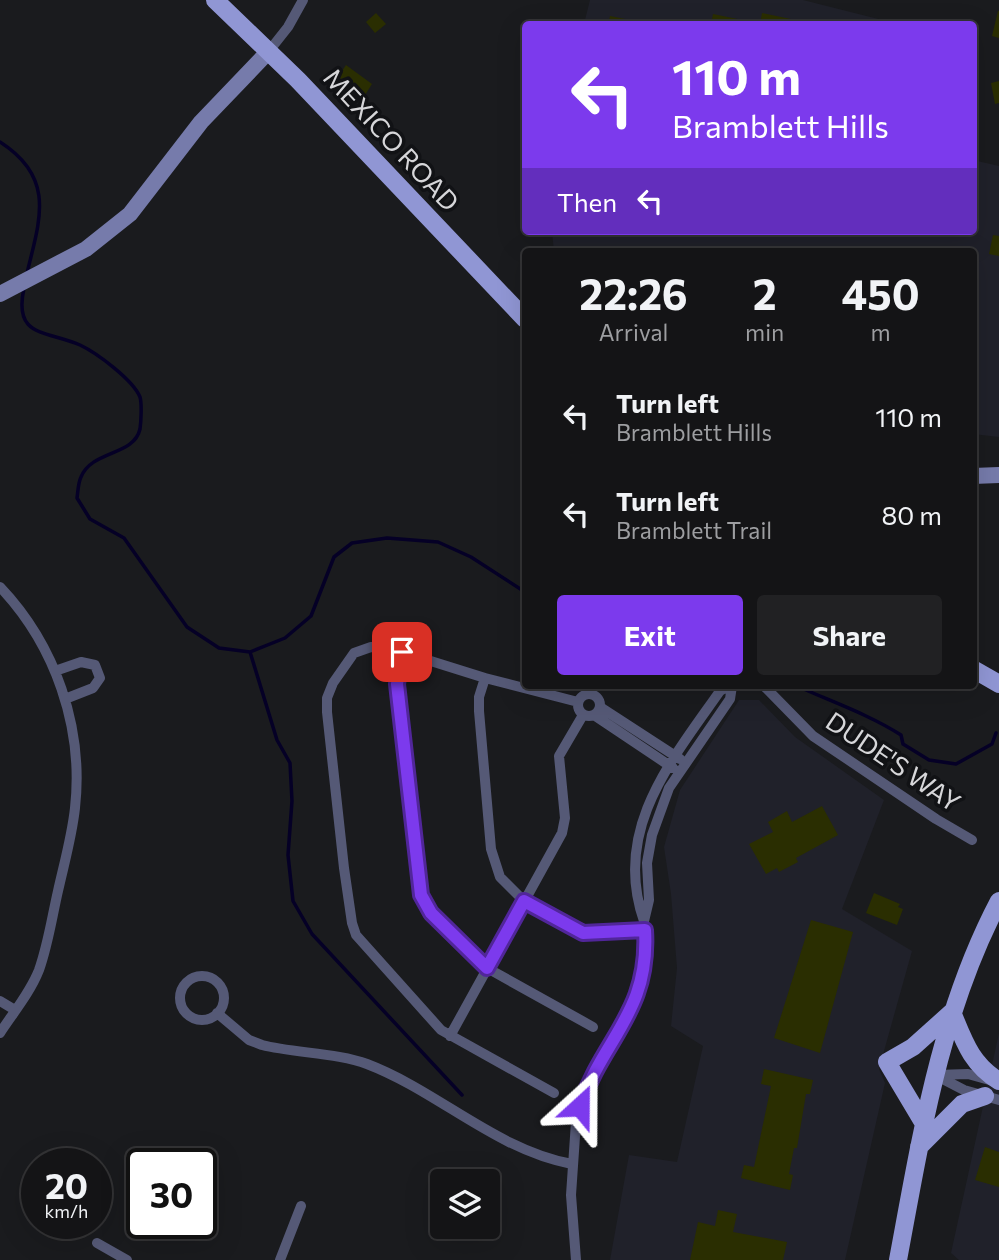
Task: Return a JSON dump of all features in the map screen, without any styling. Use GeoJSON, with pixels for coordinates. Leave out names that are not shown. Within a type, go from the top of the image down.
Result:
{"type":"FeatureCollection","features":[{"type":"Feature","properties":{"kind":"main road","name":"MEXICO ROAD"},"geometry":{"type":"LineString","coordinates":[[215,0],[269,51],[522,316]]}},
{"type":"Feature","properties":{"kind":"main road"},"geometry":{"type":"LineString","coordinates":[[977,671],[999,684]]}},
{"type":"Feature","properties":{"kind":"main road"},"geometry":{"type":"LineString","coordinates":[[898,1260],[935,1075],[968,967],[999,901]]}},
{"type":"Feature","properties":{"kind":"main road"},"geometry":{"type":"LineString","coordinates":[[953,1012],[969,1053],[984,1072],[999,1082]]}},
{"type":"Feature","properties":{"kind":"main road"},"geometry":{"type":"LineString","coordinates":[[924,1124],[887,1062],[913,1047],[953,1012]]}},
{"type":"Feature","properties":{"kind":"main road"},"geometry":{"type":"LineString","coordinates":[[919,1147],[962,1104],[992,1098]]}},
{"type":"Feature","properties":{"kind":"street"},"geometry":{"type":"LineString","coordinates":[[2,293],[86,249],[144,200],[201,122],[269,51],[288,27],[303,0]]}},
{"type":"Feature","properties":{"kind":"street"},"geometry":{"type":"LineString","coordinates":[[0,587],[19,607],[40,639],[55,671],[71,716],[77,769],[75,807],[39,969],[0,1033]]}},
{"type":"Feature","properties":{"kind":"street"},"geometry":{"type":"LineString","coordinates":[[522,688],[402,652],[372,647],[355,653],[338,674],[327,698],[344,868],[352,923],[361,943],[441,1030],[554,1093]]}},
{"type":"Feature","properties":{"kind":"street"},"geometry":{"type":"LineString","coordinates":[[402,652],[397,684],[421,895],[431,913],[487,968],[593,1027]]}},
{"type":"Feature","properties":{"kind":"street"},"geometry":{"type":"LineString","coordinates":[[55,671],[81,662],[95,665],[99,671],[100,678],[93,688],[65,699]]}},
{"type":"Feature","properties":{"kind":"street"},"geometry":{"type":"LineString","coordinates":[[485,678],[478,704],[491,849],[500,877],[524,901],[583,933],[645,925]]}},
{"type":"Feature","properties":{"kind":"street"},"geometry":{"type":"LineString","coordinates":[[528,689],[578,702]]}},
{"type":"Feature","properties":{"kind":"street"},"geometry":{"type":"LineString","coordinates":[[645,925],[636,898],[636,853],[644,815],[658,780],[724,689]]}},
{"type":"Feature","properties":{"kind":"street"},"geometry":{"type":"LineString","coordinates":[[576,1260],[572,1164],[576,1122],[586,1089],[622,1028],[639,991],[646,952],[645,925],[649,900],[647,863],[652,835],[661,803],[682,767],[730,699],[730,689]]}},
{"type":"Feature","properties":{"kind":"street","name":"DUDE'S WAY"},"geometry":{"type":"LineString","coordinates":[[767,689],[813,736],[936,820],[972,840]]}},
{"type":"Feature","properties":{"kind":"street"},"geometry":{"type":"LineString","coordinates":[[450,1036],[562,833],[565,818],[559,756],[592,713],[598,699],[590,694],[582,696],[578,709],[592,713],[682,767]]}},
{"type":"Feature","properties":{"kind":"street"},"geometry":{"type":"LineString","coordinates":[[197,976],[211,978],[217,982],[223,995],[223,1003],[217,1013],[202,1020],[188,1015],[183,1009],[180,996],[185,983],[197,976]]}},
{"type":"Feature","properties":{"kind":"street"},"geometry":{"type":"LineString","coordinates":[[0,1001],[15,1010]]}},
{"type":"Feature","properties":{"kind":"street"},"geometry":{"type":"LineString","coordinates":[[217,1013],[249,1040],[262,1045],[365,1062],[518,1147],[543,1158],[572,1164]]}},
{"type":"Feature","properties":{"kind":"street"},"geometry":{"type":"LineString","coordinates":[[935,1075],[968,1074],[999,1082]]}},
{"type":"Feature","properties":{"kind":"street"},"geometry":{"type":"LineString","coordinates":[[935,1075],[962,1089],[992,1098]]}},
{"type":"Feature","properties":{"kind":"street"},"geometry":{"type":"LineString","coordinates":[[280,1260],[301,1206]]}},
{"type":"Feature","properties":{"kind":"street"},"geometry":{"type":"LineString","coordinates":[[97,1243],[127,1260]]}},
{"type":"Feature","properties":{"kind":"shaded area"},"geometry":{"type":"Polygon","coordinates":[[[590,0],[803,0],[886,21],[585,21],[590,0]]]}},
{"type":"Feature","properties":{"kind":"shaded area"},"geometry":{"type":"Polygon","coordinates":[[[977,161],[999,166],[999,437],[977,434],[977,248],[554,248],[552,235],[977,235],[977,161]]]}},
{"type":"Feature","properties":{"kind":"shaded area"},"geometry":{"type":"Polygon","coordinates":[[[739,700],[759,700],[795,737],[884,800],[842,909],[912,951],[879,1069],[885,1083],[845,1260],[610,1260],[629,1155],[677,1162],[703,1046],[671,1026],[677,968],[664,847],[680,790],[739,700]]]}},
{"type":"Feature","properties":{"kind":"shaded area"},"geometry":{"type":"Polygon","coordinates":[[[999,1033],[999,1260],[959,1260],[951,1253],[999,1033]]]}},
{"type":"Feature","properties":{"kind":"building"},"geometry":{"type":"Polygon","coordinates":[[[999,11],[999,38],[992,36],[999,11]]]}},
{"type":"Feature","properties":{"kind":"building"},"geometry":{"type":"Polygon","coordinates":[[[376,13],[386,24],[375,33],[366,22],[376,13]]]}},
{"type":"Feature","properties":{"kind":"building"},"geometry":{"type":"Polygon","coordinates":[[[762,13],[800,21],[761,21],[762,13]]]}},
{"type":"Feature","properties":{"kind":"building"},"geometry":{"type":"Polygon","coordinates":[[[713,14],[747,21],[712,21],[713,14]]]}},
{"type":"Feature","properties":{"kind":"building"},"geometry":{"type":"Polygon","coordinates":[[[610,16],[636,21],[609,21],[610,16]]]}},
{"type":"Feature","properties":{"kind":"building"},"geometry":{"type":"Polygon","coordinates":[[[346,65],[372,84],[365,95],[338,77],[346,65]]]}},
{"type":"Feature","properties":{"kind":"building"},"geometry":{"type":"Polygon","coordinates":[[[999,81],[999,103],[995,104],[991,83],[999,81]]]}},
{"type":"Feature","properties":{"kind":"building"},"geometry":{"type":"Polygon","coordinates":[[[993,235],[999,236],[999,256],[989,254],[993,235]]]}},
{"type":"Feature","properties":{"kind":"building"},"geometry":{"type":"Polygon","coordinates":[[[822,806],[838,835],[796,858],[798,862],[779,872],[777,868],[766,874],[749,844],[773,832],[768,822],[787,811],[792,822],[822,806]]]}},
{"type":"Feature","properties":{"kind":"building"},"geometry":{"type":"Polygon","coordinates":[[[874,893],[900,904],[898,907],[903,909],[897,925],[866,913],[874,893]]]}},
{"type":"Feature","properties":{"kind":"building"},"geometry":{"type":"Polygon","coordinates":[[[811,920],[853,932],[820,1053],[774,1038],[811,920]]]}},
{"type":"Feature","properties":{"kind":"building"},"geometry":{"type":"Polygon","coordinates":[[[764,1069],[813,1080],[810,1094],[806,1094],[797,1148],[794,1148],[789,1174],[793,1175],[790,1190],[741,1178],[744,1165],[754,1167],[771,1086],[761,1084],[764,1069]]]}},
{"type":"Feature","properties":{"kind":"building"},"geometry":{"type":"Polygon","coordinates":[[[985,1147],[999,1152],[999,1187],[975,1180],[985,1147]]]}},
{"type":"Feature","properties":{"kind":"building"},"geometry":{"type":"Polygon","coordinates":[[[718,1210],[737,1214],[733,1232],[787,1242],[783,1260],[690,1260],[698,1222],[715,1226],[718,1210]]]}},
{"type":"Feature","properties":{"kind":"waterway"},"geometry":{"type":"LineString","coordinates":[[0,142],[18,156],[30,170],[37,185],[39,217],[27,273]]}},
{"type":"Feature","properties":{"kind":"waterway"},"geometry":{"type":"LineString","coordinates":[[24,288],[23,316],[28,324],[44,334],[67,340],[96,354],[122,375],[140,397],[140,429],[136,438],[122,449],[86,468],[80,479],[77,498],[90,519],[124,538],[187,627],[219,648],[250,652],[285,638],[311,616],[334,557],[352,543],[387,538],[438,542],[471,557],[522,590]]}},
{"type":"Feature","properties":{"kind":"waterway"},"geometry":{"type":"LineString","coordinates":[[250,652],[277,740],[290,763],[292,801],[288,855],[293,901],[312,934],[462,1095]]}},
{"type":"Feature","properties":{"kind":"waterway"},"geometry":{"type":"LineString","coordinates":[[804,689],[863,714],[901,735],[903,744],[929,760],[956,764],[992,744],[996,733]]}},
{"type":"Feature","properties":{"kind":"route"},"geometry":{"type":"LineString","coordinates":[[402,652],[397,684],[421,895],[431,913],[487,968],[524,901],[583,933],[645,930],[646,952],[635,1003],[586,1089],[580,1106]]}}]}
